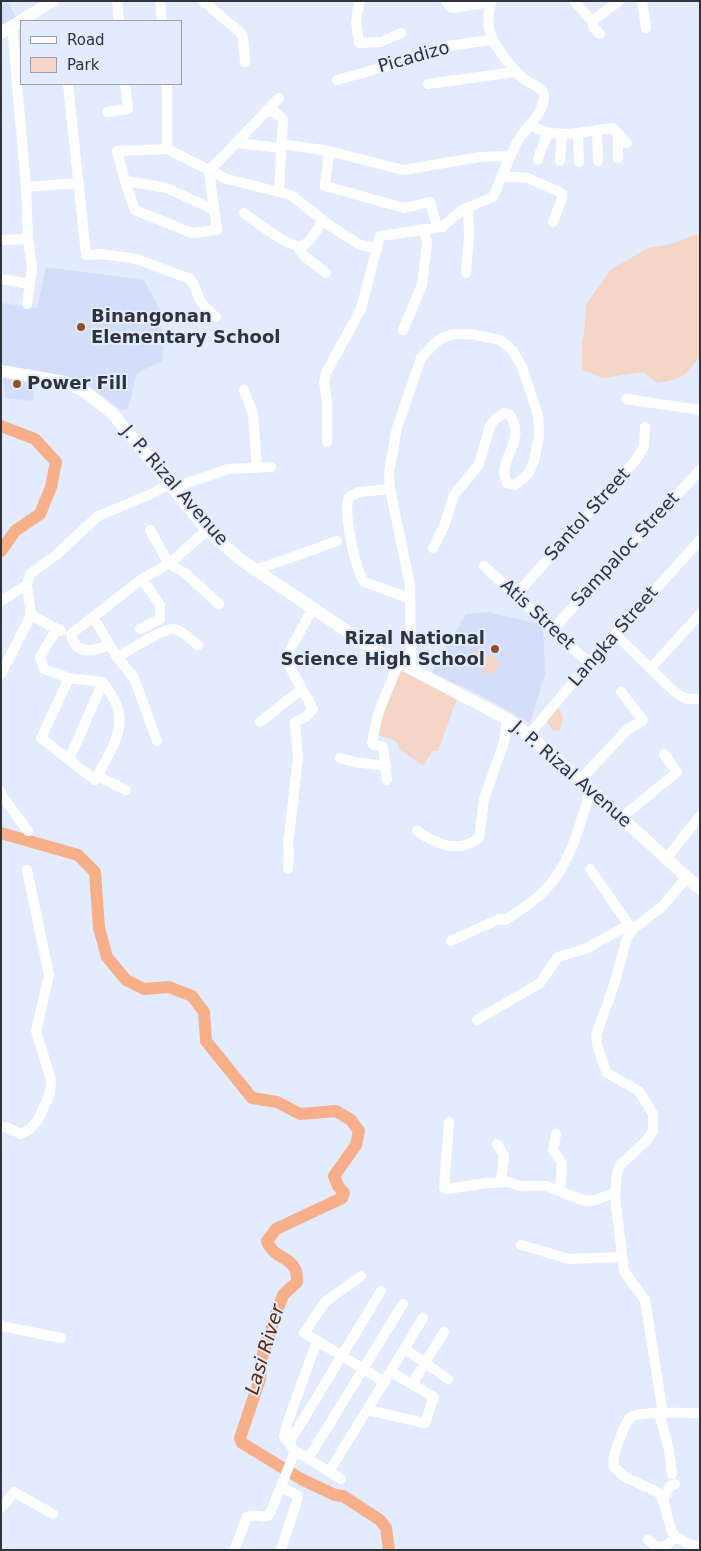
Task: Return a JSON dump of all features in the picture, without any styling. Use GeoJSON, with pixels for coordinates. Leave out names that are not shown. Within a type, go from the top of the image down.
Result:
{"type":"FeatureCollection","features":[{"type":"Feature","properties":{"kind":"main road"},"geometry":{"type":"LineString","coordinates":[[22,20],[53,1]]}},
{"type":"Feature","properties":{"kind":"main road"},"geometry":{"type":"LineString","coordinates":[[7,29],[20,21]]}},
{"type":"Feature","properties":{"kind":"main road","name":"J. P. Rizal Avenue"},"geometry":{"type":"LineString","coordinates":[[1,371],[65,382],[84,391],[112,413],[207,530],[230,551],[312,609],[375,650],[507,719],[529,735],[580,780],[700,890]]}},
{"type":"Feature","properties":{"kind":"street"},"geometry":{"type":"LineString","coordinates":[[117,1],[119,20]]}},
{"type":"Feature","properties":{"kind":"street"},"geometry":{"type":"LineString","coordinates":[[160,1],[162,20]]}},
{"type":"Feature","properties":{"kind":"street"},"geometry":{"type":"LineString","coordinates":[[203,1],[241,33],[245,62]]}},
{"type":"Feature","properties":{"kind":"street"},"geometry":{"type":"LineString","coordinates":[[359,1],[356,22],[360,43],[381,42],[401,33]]}},
{"type":"Feature","properties":{"kind":"street"},"geometry":{"type":"LineString","coordinates":[[326,442],[327,402],[324,382],[326,373],[361,309],[380,236],[442,227],[462,210],[493,197],[517,142],[540,109],[544,97],[539,87],[523,79],[516,72],[492,40],[488,18],[490,2],[453,8],[446,1]]}},
{"type":"Feature","properties":{"kind":"street"},"geometry":{"type":"LineString","coordinates":[[574,1],[592,21],[594,28],[600,34]]}},
{"type":"Feature","properties":{"kind":"street"},"geometry":{"type":"LineString","coordinates":[[592,21],[619,1]]}},
{"type":"Feature","properties":{"kind":"street"},"geometry":{"type":"LineString","coordinates":[[642,1],[646,28]]}},
{"type":"Feature","properties":{"kind":"street"},"geometry":{"type":"LineString","coordinates":[[7,29],[26,187],[28,239],[32,268],[27,304]]}},
{"type":"Feature","properties":{"kind":"street","name":"Picadizo"},"geometry":{"type":"LineString","coordinates":[[337,80],[388,66],[448,46],[492,40]]}},
{"type":"Feature","properties":{"kind":"street"},"geometry":{"type":"LineString","coordinates":[[428,84],[516,72]]}},
{"type":"Feature","properties":{"kind":"street"},"geometry":{"type":"LineString","coordinates":[[68,85],[86,255],[102,254],[137,259],[190,279],[207,310],[216,317]]}},
{"type":"Feature","properties":{"kind":"street"},"geometry":{"type":"LineString","coordinates":[[107,112],[128,109],[125,85]]}},
{"type":"Feature","properties":{"kind":"street"},"geometry":{"type":"LineString","coordinates":[[167,85],[167,149]]}},
{"type":"Feature","properties":{"kind":"street"},"geometry":{"type":"LineString","coordinates":[[209,171],[279,98]]}},
{"type":"Feature","properties":{"kind":"street"},"geometry":{"type":"LineString","coordinates":[[266,111],[276,113],[283,119],[279,192]]}},
{"type":"Feature","properties":{"kind":"street"},"geometry":{"type":"LineString","coordinates":[[530,125],[542,132],[562,134],[578,134],[614,128],[627,143]]}},
{"type":"Feature","properties":{"kind":"street"},"geometry":{"type":"LineString","coordinates":[[597,130],[598,161]]}},
{"type":"Feature","properties":{"kind":"street"},"geometry":{"type":"LineString","coordinates":[[538,160],[539,151],[546,139],[547,132]]}},
{"type":"Feature","properties":{"kind":"street"},"geometry":{"type":"LineString","coordinates":[[560,160],[562,134]]}},
{"type":"Feature","properties":{"kind":"street"},"geometry":{"type":"LineString","coordinates":[[578,134],[579,162]]}},
{"type":"Feature","properties":{"kind":"street"},"geometry":{"type":"LineString","coordinates":[[618,134],[618,158]]}},
{"type":"Feature","properties":{"kind":"street"},"geometry":{"type":"LineString","coordinates":[[236,143],[328,151],[403,170],[480,157],[511,156]]}},
{"type":"Feature","properties":{"kind":"street"},"geometry":{"type":"LineString","coordinates":[[209,171],[216,230],[192,233],[135,210],[117,151],[167,149],[227,179],[291,196],[360,245],[376,248]]}},
{"type":"Feature","properties":{"kind":"street"},"geometry":{"type":"LineString","coordinates":[[328,151],[325,186],[404,208],[430,202],[437,227]]}},
{"type":"Feature","properties":{"kind":"street"},"geometry":{"type":"LineString","coordinates":[[502,176],[528,178],[562,194],[553,222]]}},
{"type":"Feature","properties":{"kind":"street"},"geometry":{"type":"LineString","coordinates":[[125,181],[166,188],[214,210]]}},
{"type":"Feature","properties":{"kind":"street"},"geometry":{"type":"LineString","coordinates":[[26,187],[79,183]]}},
{"type":"Feature","properties":{"kind":"street"},"geometry":{"type":"LineString","coordinates":[[466,274],[469,235],[468,208]]}},
{"type":"Feature","properties":{"kind":"street"},"geometry":{"type":"LineString","coordinates":[[244,213],[274,234],[298,247],[304,256],[326,272]]}},
{"type":"Feature","properties":{"kind":"street"},"geometry":{"type":"LineString","coordinates":[[298,247],[303,246],[323,220]]}},
{"type":"Feature","properties":{"kind":"street"},"geometry":{"type":"LineString","coordinates":[[403,330],[422,285],[427,243],[424,229]]}},
{"type":"Feature","properties":{"kind":"street"},"geometry":{"type":"LineString","coordinates":[[1,240],[28,239]]}},
{"type":"Feature","properties":{"kind":"street"},"geometry":{"type":"LineString","coordinates":[[1,279],[30,284]]}},
{"type":"Feature","properties":{"kind":"street"},"geometry":{"type":"LineString","coordinates":[[411,669],[410,585],[390,489],[389,472],[397,428],[421,358],[434,344],[442,338],[454,334],[471,334],[500,340],[513,351],[522,367],[538,415],[539,436],[534,461],[528,474],[521,482],[515,485],[507,483],[503,476],[515,441],[515,423],[510,415],[505,413],[495,419],[490,426],[479,464],[454,494],[444,526],[433,548]]}},
{"type":"Feature","properties":{"kind":"street"},"geometry":{"type":"LineString","coordinates":[[244,390],[252,414],[257,468]]}},
{"type":"Feature","properties":{"kind":"street"},"geometry":{"type":"LineString","coordinates":[[626,399],[700,410]]}},
{"type":"Feature","properties":{"kind":"street","name":"Santol Street"},"geometry":{"type":"LineString","coordinates":[[516,595],[636,460],[644,446],[645,427]]}},
{"type":"Feature","properties":{"kind":"street"},"geometry":{"type":"LineString","coordinates":[[1,674],[32,615],[27,585],[30,574],[56,554],[98,516],[171,486],[228,469],[271,467]]}},
{"type":"Feature","properties":{"kind":"street","name":"Sampaloc Street"},"geometry":{"type":"LineString","coordinates":[[552,630],[700,470]]}},
{"type":"Feature","properties":{"kind":"street"},"geometry":{"type":"LineString","coordinates":[[390,489],[359,492],[349,497],[350,538],[364,582],[410,598]]}},
{"type":"Feature","properties":{"kind":"street"},"geometry":{"type":"LineString","coordinates":[[150,530],[169,564],[185,573],[219,604]]}},
{"type":"Feature","properties":{"kind":"street"},"geometry":{"type":"LineString","coordinates":[[71,634],[142,579],[169,564],[207,530]]}},
{"type":"Feature","properties":{"kind":"street","name":"Langka Street"},"geometry":{"type":"LineString","coordinates":[[529,735],[589,663],[700,540]]}},
{"type":"Feature","properties":{"kind":"street"},"geometry":{"type":"LineString","coordinates":[[256,570],[337,541]]}},
{"type":"Feature","properties":{"kind":"street","name":"Atis Street"},"geometry":{"type":"LineString","coordinates":[[484,566],[589,663]]}},
{"type":"Feature","properties":{"kind":"street"},"geometry":{"type":"LineString","coordinates":[[140,629],[160,619],[160,605],[142,579]]}},
{"type":"Feature","properties":{"kind":"street"},"geometry":{"type":"LineString","coordinates":[[1,601],[27,585]]}},
{"type":"Feature","properties":{"kind":"street"},"geometry":{"type":"LineString","coordinates":[[288,869],[290,853],[288,846],[298,757],[295,722],[306,717],[313,710],[287,662],[288,654],[312,609]]}},
{"type":"Feature","properties":{"kind":"street"},"geometry":{"type":"LineString","coordinates":[[651,668],[700,614]]}},
{"type":"Feature","properties":{"kind":"street"},"geometry":{"type":"LineString","coordinates":[[32,615],[56,630],[71,634]]}},
{"type":"Feature","properties":{"kind":"street"},"geometry":{"type":"LineString","coordinates":[[93,617],[117,657],[134,678],[157,742]]}},
{"type":"Feature","properties":{"kind":"street"},"geometry":{"type":"LineString","coordinates":[[117,657],[171,629],[180,631],[198,645]]}},
{"type":"Feature","properties":{"kind":"street"},"geometry":{"type":"LineString","coordinates":[[56,630],[40,658],[44,669],[69,678],[103,682]]}},
{"type":"Feature","properties":{"kind":"street"},"geometry":{"type":"LineString","coordinates":[[71,634],[74,644],[82,650],[91,650],[110,645]]}},
{"type":"Feature","properties":{"kind":"street"},"geometry":{"type":"LineString","coordinates":[[616,635],[677,694],[688,699],[700,699]]}},
{"type":"Feature","properties":{"kind":"street"},"geometry":{"type":"LineString","coordinates":[[388,780],[383,747],[375,746],[372,743],[378,714],[398,662]]}},
{"type":"Feature","properties":{"kind":"street"},"geometry":{"type":"LineString","coordinates":[[69,678],[41,738],[95,780],[118,734],[120,723],[118,707],[103,682]]}},
{"type":"Feature","properties":{"kind":"street"},"geometry":{"type":"LineString","coordinates":[[69,760],[103,682]]}},
{"type":"Feature","properties":{"kind":"street"},"geometry":{"type":"LineString","coordinates":[[260,722],[302,689]]}},
{"type":"Feature","properties":{"kind":"street"},"geometry":{"type":"LineString","coordinates":[[580,780],[627,730],[643,720],[621,692]]}},
{"type":"Feature","properties":{"kind":"street"},"geometry":{"type":"LineString","coordinates":[[417,831],[443,846],[465,846],[479,838],[484,799],[504,742],[507,719]]}},
{"type":"Feature","properties":{"kind":"street"},"geometry":{"type":"LineString","coordinates":[[621,818],[677,772],[664,754]]}},
{"type":"Feature","properties":{"kind":"street"},"geometry":{"type":"LineString","coordinates":[[340,758],[354,762],[386,766]]}},
{"type":"Feature","properties":{"kind":"street"},"geometry":{"type":"LineString","coordinates":[[97,776],[126,790]]}},
{"type":"Feature","properties":{"kind":"street"},"geometry":{"type":"LineString","coordinates":[[451,941],[500,919],[505,920],[539,896],[553,882],[564,867],[574,843],[590,791]]}},
{"type":"Feature","properties":{"kind":"street"},"geometry":{"type":"LineString","coordinates":[[1,792],[28,831]]}},
{"type":"Feature","properties":{"kind":"street"},"geometry":{"type":"LineString","coordinates":[[666,859],[699,819]]}},
{"type":"Feature","properties":{"kind":"street"},"geometry":{"type":"LineString","coordinates":[[590,869],[631,926]]}},
{"type":"Feature","properties":{"kind":"street"},"geometry":{"type":"LineString","coordinates":[[1,1127],[6,1127],[21,1134],[30,1129],[38,1120],[50,1093],[51,1080],[36,1031],[49,975],[27,870]]}},
{"type":"Feature","properties":{"kind":"street"},"geometry":{"type":"LineString","coordinates":[[477,1020],[540,983],[558,957],[585,948],[631,926],[662,907],[687,877]]}},
{"type":"Feature","properties":{"kind":"street"},"geometry":{"type":"LineString","coordinates":[[631,926],[614,985],[596,1034],[598,1049],[607,1073],[628,1083],[639,1091],[653,1114],[653,1131],[646,1141],[620,1165],[615,1192],[624,1271],[645,1300],[661,1414],[674,1479],[663,1500]]}},
{"type":"Feature","properties":{"kind":"street"},"geometry":{"type":"LineString","coordinates":[[449,1122],[444,1188],[501,1182],[520,1186],[546,1186],[585,1201],[596,1200],[615,1192]]}},
{"type":"Feature","properties":{"kind":"street"},"geometry":{"type":"LineString","coordinates":[[556,1134],[553,1150],[562,1163],[560,1192]]}},
{"type":"Feature","properties":{"kind":"street"},"geometry":{"type":"LineString","coordinates":[[497,1144],[504,1156],[501,1182]]}},
{"type":"Feature","properties":{"kind":"street"},"geometry":{"type":"LineString","coordinates":[[521,1245],[537,1248],[569,1259],[622,1257]]}},
{"type":"Feature","properties":{"kind":"street"},"geometry":{"type":"LineString","coordinates":[[361,1276],[325,1302],[304,1332],[385,1382]]}},
{"type":"Feature","properties":{"kind":"street"},"geometry":{"type":"LineString","coordinates":[[234,1550],[247,1517],[251,1515],[268,1516],[281,1486],[292,1447],[342,1356],[382,1290]]}},
{"type":"Feature","properties":{"kind":"street"},"geometry":{"type":"LineString","coordinates":[[308,1459],[403,1304]]}},
{"type":"Feature","properties":{"kind":"street"},"geometry":{"type":"LineString","coordinates":[[329,1472],[423,1318]]}},
{"type":"Feature","properties":{"kind":"street"},"geometry":{"type":"LineString","coordinates":[[1,1326],[61,1338]]}},
{"type":"Feature","properties":{"kind":"street"},"geometry":{"type":"LineString","coordinates":[[412,1384],[444,1332]]}},
{"type":"Feature","properties":{"kind":"street"},"geometry":{"type":"LineString","coordinates":[[317,1341],[284,1437],[292,1447],[308,1459],[341,1479]]}},
{"type":"Feature","properties":{"kind":"street"},"geometry":{"type":"LineString","coordinates":[[404,1349],[448,1379]]}},
{"type":"Feature","properties":{"kind":"street"},"geometry":{"type":"LineString","coordinates":[[368,1410],[425,1423],[434,1398],[391,1372]]}},
{"type":"Feature","properties":{"kind":"street"},"geometry":{"type":"LineString","coordinates":[[700,1412],[634,1415],[629,1418],[613,1459],[614,1467],[625,1477],[659,1493],[663,1500],[672,1532],[676,1537],[691,1545],[700,1547]]}},
{"type":"Feature","properties":{"kind":"street"},"geometry":{"type":"LineString","coordinates":[[281,1486],[297,1495],[298,1498],[281,1550]]}},
{"type":"Feature","properties":{"kind":"street"},"geometry":{"type":"LineString","coordinates":[[1,1508],[14,1492],[53,1514]]}},
{"type":"Feature","properties":{"kind":"street"},"geometry":{"type":"LineString","coordinates":[[648,1540],[657,1548],[666,1546],[676,1537]]}},
{"type":"Feature","properties":{"kind":"shaded area"},"geometry":{"type":"Polygon","coordinates":[[[1,1],[7,1],[16,17],[1,25],[1,1]]]}},
{"type":"Feature","properties":{"kind":"shaded area","name":"Binangonan Elementary School"},"geometry":{"type":"Polygon","coordinates":[[[46,267],[144,280],[160,310],[163,345],[162,361],[137,373],[128,409],[121,410],[86,383],[52,374],[1,365],[1,303],[37,308],[46,267]]]}},
{"type":"Feature","properties":{"kind":"shaded area"},"geometry":{"type":"Polygon","coordinates":[[[3,377],[35,383],[33,401],[5,398],[3,377]]]}},
{"type":"Feature","properties":{"kind":"shaded area","name":"Rizal National Science High School"},"geometry":{"type":"Polygon","coordinates":[[[488,612],[543,625],[545,674],[530,723],[482,696],[432,673],[466,614],[488,612]]]}},
{"type":"Feature","properties":{"kind":"green space"},"geometry":{"type":"Polygon","coordinates":[[[700,233],[700,359],[699,357],[682,376],[657,383],[643,372],[602,378],[582,370],[582,344],[586,305],[610,270],[648,248],[671,244],[700,233]]]}},
{"type":"Feature","properties":{"kind":"green space"},"geometry":{"type":"Polygon","coordinates":[[[476,649],[500,661],[493,675],[469,662],[476,649]]]}},
{"type":"Feature","properties":{"kind":"green space"},"geometry":{"type":"Polygon","coordinates":[[[398,669],[457,699],[438,751],[432,751],[424,766],[400,750],[396,741],[375,734],[398,669]]]}},
{"type":"Feature","properties":{"kind":"green space"},"geometry":{"type":"Polygon","coordinates":[[[558,707],[563,717],[560,731],[552,730],[546,719],[558,707]]]}},
{"type":"Feature","properties":{"kind":"waterway","name":"Lasi River"},"geometry":{"type":"LineString","coordinates":[[1,426],[35,439],[56,462],[51,487],[40,514],[15,531],[1,551]]}},
{"type":"Feature","properties":{"kind":"waterway","name":"Lasi River"},"geometry":{"type":"LineString","coordinates":[[1,833],[78,855],[95,872],[99,928],[107,957],[126,980],[144,989],[169,987],[192,996],[204,1012],[206,1041],[252,1098],[277,1102],[300,1114],[336,1111],[351,1120],[359,1131],[356,1145],[334,1176],[338,1186],[344,1193],[342,1198],[276,1229],[267,1241],[273,1251],[289,1261],[295,1269],[297,1282],[283,1295],[277,1311],[261,1360],[260,1379],[240,1438],[242,1443],[301,1479],[335,1495],[343,1496],[380,1520],[386,1528],[389,1550]]}},
{"type":"Feature","properties":{"kind":"place","name":"Binangonan Elementary School"},"geometry":{"type":"Point","coordinates":[81,327]}},
{"type":"Feature","properties":{"kind":"place","name":"Power Fill"},"geometry":{"type":"Point","coordinates":[17,384]}},
{"type":"Feature","properties":{"kind":"place","name":"Rizal National Science High School"},"geometry":{"type":"Point","coordinates":[495,649]}}]}
